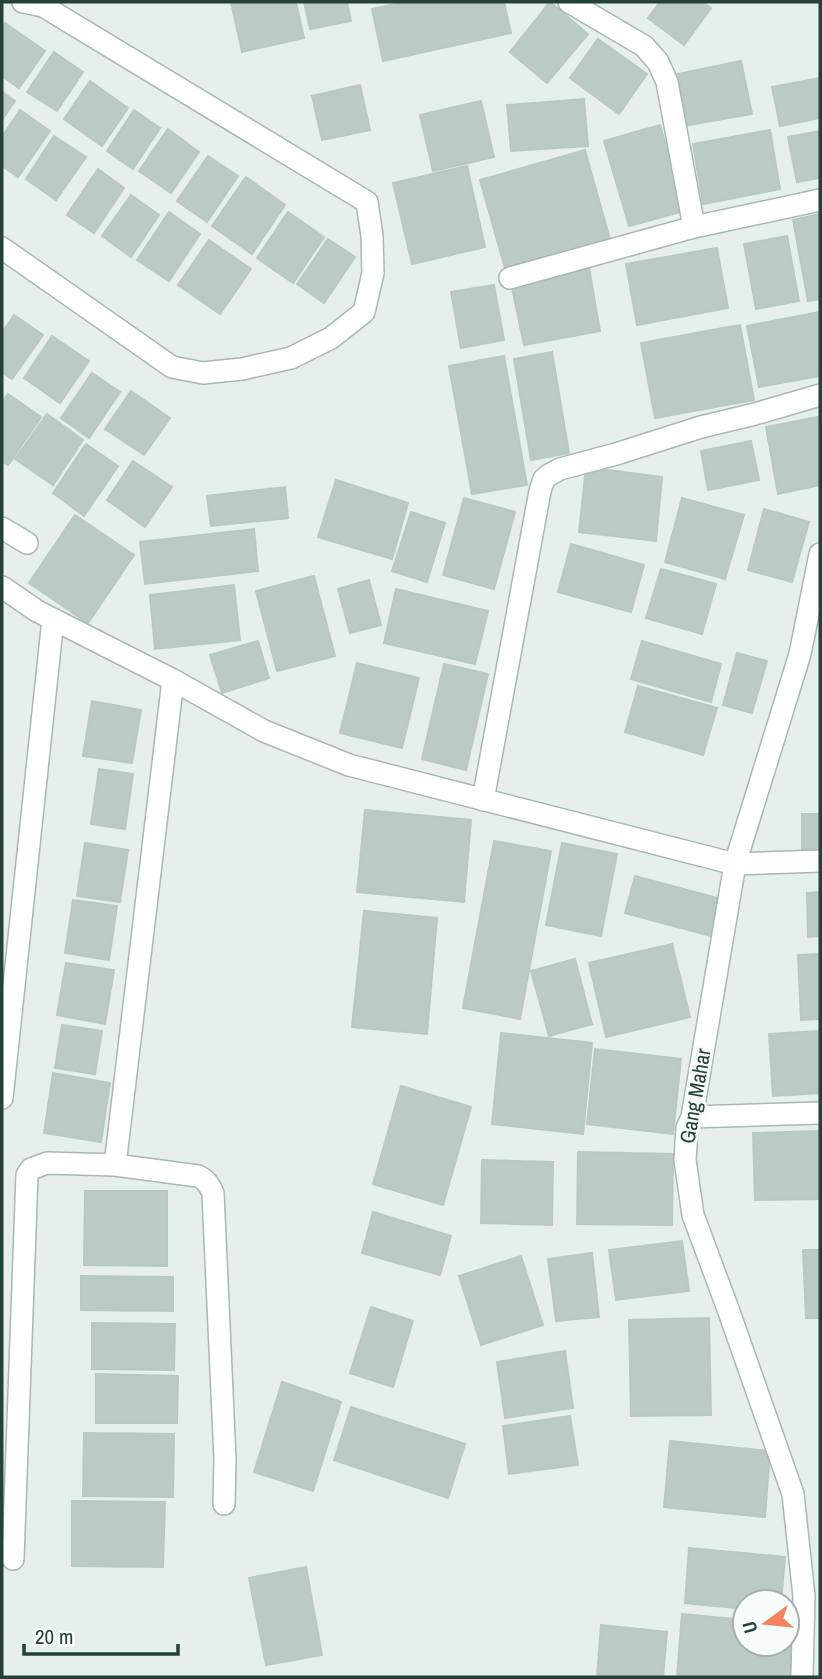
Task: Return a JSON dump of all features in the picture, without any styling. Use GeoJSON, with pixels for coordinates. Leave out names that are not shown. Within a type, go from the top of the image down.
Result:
{"type":"FeatureCollection","features":[{"type":"Feature","properties":{"kind":"street"},"geometry":{"type":"LineString","coordinates":[[2,248],[172,367],[203,373],[242,369],[291,358],[331,338],[363,312],[373,273],[372,236],[367,202],[43,6],[23,2]]}},
{"type":"Feature","properties":{"kind":"street"},"geometry":{"type":"LineString","coordinates":[[569,2],[643,46],[657,62],[667,82],[694,227]]}},
{"type":"Feature","properties":{"kind":"street"},"geometry":{"type":"LineString","coordinates":[[510,278],[694,227],[820,200]]}},
{"type":"Feature","properties":{"kind":"street"},"geometry":{"type":"LineString","coordinates":[[483,800],[544,479],[560,469],[617,454],[701,426],[820,395]]}},
{"type":"Feature","properties":{"kind":"street"},"geometry":{"type":"LineString","coordinates":[[2,528],[27,543]]}},
{"type":"Feature","properties":{"kind":"street","name":"Gang Mahar"},"geometry":{"type":"LineString","coordinates":[[802,1677],[804,1596],[793,1494],[693,1215],[685,1160],[687,1128],[692,1117],[735,864],[810,655],[820,554]]}},
{"type":"Feature","properties":{"kind":"street"},"geometry":{"type":"LineString","coordinates":[[2,587],[53,619],[173,680],[264,731],[349,765],[735,864],[820,861]]}},
{"type":"Feature","properties":{"kind":"street"},"geometry":{"type":"LineString","coordinates":[[2,1098],[53,619]]}},
{"type":"Feature","properties":{"kind":"street"},"geometry":{"type":"LineString","coordinates":[[115,1165],[173,680]]}},
{"type":"Feature","properties":{"kind":"street"},"geometry":{"type":"LineString","coordinates":[[692,1117],[820,1113]]}},
{"type":"Feature","properties":{"kind":"street"},"geometry":{"type":"LineString","coordinates":[[12,1559],[26,1175],[31,1169],[47,1163],[115,1165],[198,1176],[206,1179],[213,1192],[225,1459],[224,1504]]}},
{"type":"Feature","properties":{"kind":"building"},"geometry":{"type":"Polygon","coordinates":[[[231,2],[296,2],[304,38],[242,52],[231,2]]]}},
{"type":"Feature","properties":{"kind":"building"},"geometry":{"type":"Polygon","coordinates":[[[304,2],[347,2],[351,21],[310,29],[304,2]]]}},
{"type":"Feature","properties":{"kind":"building"},"geometry":{"type":"Polygon","coordinates":[[[405,2],[504,2],[511,33],[383,61],[372,9],[405,2]]]}},
{"type":"Feature","properties":{"kind":"building"},"geometry":{"type":"Polygon","coordinates":[[[550,2],[588,34],[547,83],[510,52],[550,2]]]}},
{"type":"Feature","properties":{"kind":"building"},"geometry":{"type":"Polygon","coordinates":[[[660,2],[702,2],[711,8],[684,45],[648,18],[660,2]]]}},
{"type":"Feature","properties":{"kind":"building"},"geometry":{"type":"Polygon","coordinates":[[[5,23],[45,51],[19,88],[2,76],[2,29],[5,23]]]}},
{"type":"Feature","properties":{"kind":"building"},"geometry":{"type":"Polygon","coordinates":[[[598,39],[647,74],[619,114],[570,78],[598,39]]]}},
{"type":"Feature","properties":{"kind":"building"},"geometry":{"type":"Polygon","coordinates":[[[54,52],[83,72],[57,111],[27,92],[54,52]]]}},
{"type":"Feature","properties":{"kind":"building"},"geometry":{"type":"Polygon","coordinates":[[[741,61],[752,114],[688,125],[678,74],[741,61]]]}},
{"type":"Feature","properties":{"kind":"building"},"geometry":{"type":"Polygon","coordinates":[[[820,78],[820,118],[780,126],[772,87],[820,78]]]}},
{"type":"Feature","properties":{"kind":"building"},"geometry":{"type":"Polygon","coordinates":[[[90,81],[128,108],[102,146],[64,119],[90,81]]]}},
{"type":"Feature","properties":{"kind":"building"},"geometry":{"type":"Polygon","coordinates":[[[360,85],[370,130],[322,140],[312,96],[360,85]]]}},
{"type":"Feature","properties":{"kind":"building"},"geometry":{"type":"Polygon","coordinates":[[[2,92],[15,101],[2,120],[2,92]]]}},
{"type":"Feature","properties":{"kind":"building"},"geometry":{"type":"Polygon","coordinates":[[[584,99],[588,146],[511,151],[507,105],[584,99]]]}},
{"type":"Feature","properties":{"kind":"building"},"geometry":{"type":"Polygon","coordinates":[[[481,101],[494,157],[433,171],[420,115],[481,101]]]}},
{"type":"Feature","properties":{"kind":"building"},"geometry":{"type":"Polygon","coordinates":[[[20,110],[50,131],[18,177],[2,166],[2,137],[20,110]]]}},
{"type":"Feature","properties":{"kind":"building"},"geometry":{"type":"Polygon","coordinates":[[[134,110],[160,128],[133,169],[107,151],[134,110]]]}},
{"type":"Feature","properties":{"kind":"building"},"geometry":{"type":"Polygon","coordinates":[[[660,125],[684,211],[629,226],[604,141],[660,125]]]}},
{"type":"Feature","properties":{"kind":"building"},"geometry":{"type":"Polygon","coordinates":[[[168,129],[199,152],[171,193],[139,171],[168,129]]]}},
{"type":"Feature","properties":{"kind":"building"},"geometry":{"type":"Polygon","coordinates":[[[770,130],[780,189],[703,204],[693,144],[770,130]]]}},
{"type":"Feature","properties":{"kind":"building"},"geometry":{"type":"Polygon","coordinates":[[[820,131],[820,178],[797,182],[788,137],[820,131]]]}},
{"type":"Feature","properties":{"kind":"building"},"geometry":{"type":"Polygon","coordinates":[[[54,136],[86,157],[56,200],[26,179],[54,136]]]}},
{"type":"Feature","properties":{"kind":"building"},"geometry":{"type":"Polygon","coordinates":[[[585,150],[611,243],[506,272],[480,180],[585,150]]]}},
{"type":"Feature","properties":{"kind":"building"},"geometry":{"type":"Polygon","coordinates":[[[208,156],[238,176],[207,222],[177,201],[208,156]]]}},
{"type":"Feature","properties":{"kind":"building"},"geometry":{"type":"Polygon","coordinates":[[[467,166],[485,247],[412,264],[393,183],[467,166]]]}},
{"type":"Feature","properties":{"kind":"building"},"geometry":{"type":"Polygon","coordinates":[[[98,169],[124,188],[94,233],[67,215],[98,169]]]}},
{"type":"Feature","properties":{"kind":"building"},"geometry":{"type":"Polygon","coordinates":[[[246,177],[285,205],[252,254],[212,226],[246,177]]]}},
{"type":"Feature","properties":{"kind":"building"},"geometry":{"type":"Polygon","coordinates":[[[131,195],[159,215],[131,257],[102,236],[131,195]]]}},
{"type":"Feature","properties":{"kind":"building"},"geometry":{"type":"Polygon","coordinates":[[[169,212],[200,234],[169,281],[137,260],[169,212]]]}},
{"type":"Feature","properties":{"kind":"building"},"geometry":{"type":"Polygon","coordinates":[[[288,212],[324,237],[293,283],[257,258],[288,212]]]}},
{"type":"Feature","properties":{"kind":"building"},"geometry":{"type":"Polygon","coordinates":[[[820,214],[820,299],[808,301],[793,220],[820,214]]]}},
{"type":"Feature","properties":{"kind":"building"},"geometry":{"type":"Polygon","coordinates":[[[787,236],[799,301],[756,309],[744,244],[787,236]]]}},
{"type":"Feature","properties":{"kind":"building"},"geometry":{"type":"Polygon","coordinates":[[[328,239],[355,257],[324,303],[297,284],[328,239]]]}},
{"type":"Feature","properties":{"kind":"building"},"geometry":{"type":"Polygon","coordinates":[[[209,240],[251,269],[220,314],[178,285],[209,240]]]}},
{"type":"Feature","properties":{"kind":"building"},"geometry":{"type":"Polygon","coordinates":[[[717,248],[728,308],[637,325],[626,264],[717,248]]]}},
{"type":"Feature","properties":{"kind":"building"},"geometry":{"type":"Polygon","coordinates":[[[589,268],[600,331],[524,345],[511,283],[589,268]]]}},
{"type":"Feature","properties":{"kind":"building"},"geometry":{"type":"Polygon","coordinates":[[[494,285],[504,340],[461,348],[451,292],[494,285]]]}},
{"type":"Feature","properties":{"kind":"building"},"geometry":{"type":"Polygon","coordinates":[[[820,312],[820,376],[759,387],[747,326],[820,312]]]}},
{"type":"Feature","properties":{"kind":"building"},"geometry":{"type":"Polygon","coordinates":[[[14,315],[43,335],[12,379],[2,372],[2,333],[14,315]]]}},
{"type":"Feature","properties":{"kind":"building"},"geometry":{"type":"Polygon","coordinates":[[[740,325],[754,400],[655,418],[641,343],[740,325]]]}},
{"type":"Feature","properties":{"kind":"building"},"geometry":{"type":"Polygon","coordinates":[[[52,336],[89,361],[60,403],[24,378],[52,336]]]}},
{"type":"Feature","properties":{"kind":"building"},"geometry":{"type":"Polygon","coordinates":[[[552,352],[569,453],[531,460],[514,359],[552,352]]]}},
{"type":"Feature","properties":{"kind":"building"},"geometry":{"type":"Polygon","coordinates":[[[504,356],[527,485],[472,494],[449,366],[504,356]]]}},
{"type":"Feature","properties":{"kind":"building"},"geometry":{"type":"Polygon","coordinates":[[[92,373],[120,392],[89,438],[61,418],[92,373]]]}},
{"type":"Feature","properties":{"kind":"building"},"geometry":{"type":"Polygon","coordinates":[[[131,391],[170,418],[144,455],[105,429],[131,391]]]}},
{"type":"Feature","properties":{"kind":"building"},"geometry":{"type":"Polygon","coordinates":[[[8,394],[41,417],[8,465],[2,461],[2,403],[8,394]]]}},
{"type":"Feature","properties":{"kind":"building"},"geometry":{"type":"Polygon","coordinates":[[[47,414],[83,440],[53,485],[15,459],[47,414]]]}},
{"type":"Feature","properties":{"kind":"building"},"geometry":{"type":"Polygon","coordinates":[[[818,417],[820,485],[778,494],[766,427],[818,417]]]}},
{"type":"Feature","properties":{"kind":"building"},"geometry":{"type":"Polygon","coordinates":[[[751,441],[759,480],[708,490],[701,451],[751,441]]]}},
{"type":"Feature","properties":{"kind":"building"},"geometry":{"type":"Polygon","coordinates":[[[86,444],[118,466],[84,516],[53,493],[86,444]]]}},
{"type":"Feature","properties":{"kind":"building"},"geometry":{"type":"Polygon","coordinates":[[[133,461],[172,487],[145,527],[107,500],[133,461]]]}},
{"type":"Feature","properties":{"kind":"building"},"geometry":{"type":"Polygon","coordinates":[[[586,467],[662,477],[656,541],[579,532],[586,467]]]}},
{"type":"Feature","properties":{"kind":"building"},"geometry":{"type":"Polygon","coordinates":[[[336,480],[408,503],[392,559],[318,537],[336,480]]]}},
{"type":"Feature","properties":{"kind":"building"},"geometry":{"type":"Polygon","coordinates":[[[285,487],[288,518],[211,526],[207,496],[285,487]]]}},
{"type":"Feature","properties":{"kind":"building"},"geometry":{"type":"Polygon","coordinates":[[[464,498],[515,512],[494,589],[443,575],[464,498]]]}},
{"type":"Feature","properties":{"kind":"building"},"geometry":{"type":"Polygon","coordinates":[[[682,498],[744,515],[725,579],[665,562],[682,498]]]}},
{"type":"Feature","properties":{"kind":"building"},"geometry":{"type":"Polygon","coordinates":[[[764,509],[809,522],[792,582],[748,570],[764,509]]]}},
{"type":"Feature","properties":{"kind":"building"},"geometry":{"type":"Polygon","coordinates":[[[411,512],[445,523],[427,582],[392,571],[411,512]]]}},
{"type":"Feature","properties":{"kind":"building"},"geometry":{"type":"Polygon","coordinates":[[[75,515],[134,555],[88,623],[29,583],[75,515]]]}},
{"type":"Feature","properties":{"kind":"building"},"geometry":{"type":"Polygon","coordinates":[[[254,529],[258,571],[145,584],[140,542],[254,529]]]}},
{"type":"Feature","properties":{"kind":"building"},"geometry":{"type":"Polygon","coordinates":[[[571,544],[644,565],[631,612],[558,592],[571,544]]]}},
{"type":"Feature","properties":{"kind":"building"},"geometry":{"type":"Polygon","coordinates":[[[661,569],[716,584],[702,634],[646,618],[661,569]]]}},
{"type":"Feature","properties":{"kind":"building"},"geometry":{"type":"Polygon","coordinates":[[[314,576],[335,656],[277,671],[256,591],[314,576]]]}},
{"type":"Feature","properties":{"kind":"building"},"geometry":{"type":"Polygon","coordinates":[[[369,580],[381,625],[350,633],[338,589],[369,580]]]}},
{"type":"Feature","properties":{"kind":"building"},"geometry":{"type":"Polygon","coordinates":[[[234,585],[240,640],[155,649],[150,595],[234,585]]]}},
{"type":"Feature","properties":{"kind":"building"},"geometry":{"type":"Polygon","coordinates":[[[396,589],[488,611],[475,664],[384,643],[396,589]]]}},
{"type":"Feature","properties":{"kind":"building"},"geometry":{"type":"Polygon","coordinates":[[[258,641],[269,678],[222,693],[210,655],[258,641]]]}},
{"type":"Feature","properties":{"kind":"building"},"geometry":{"type":"Polygon","coordinates":[[[642,641],[721,664],[711,702],[631,679],[642,641]]]}},
{"type":"Feature","properties":{"kind":"building"},"geometry":{"type":"Polygon","coordinates":[[[737,653],[767,661],[752,713],[723,705],[737,653]]]}},
{"type":"Feature","properties":{"kind":"building"},"geometry":{"type":"Polygon","coordinates":[[[357,663],[419,678],[402,748],[340,733],[357,663]]]}},
{"type":"Feature","properties":{"kind":"building"},"geometry":{"type":"Polygon","coordinates":[[[444,664],[488,674],[466,770],[422,759],[444,664]]]}},
{"type":"Feature","properties":{"kind":"building"},"geometry":{"type":"Polygon","coordinates":[[[638,686],[717,708],[703,755],[625,732],[638,686]]]}},
{"type":"Feature","properties":{"kind":"building"},"geometry":{"type":"Polygon","coordinates":[[[92,701],[141,710],[132,763],[83,756],[92,701]]]}},
{"type":"Feature","properties":{"kind":"building"},"geometry":{"type":"Polygon","coordinates":[[[99,769],[133,774],[125,829],[91,824],[99,769]]]}},
{"type":"Feature","properties":{"kind":"building"},"geometry":{"type":"Polygon","coordinates":[[[365,810],[471,820],[464,902],[357,892],[365,810]]]}},
{"type":"Feature","properties":{"kind":"building"},"geometry":{"type":"Polygon","coordinates":[[[802,814],[820,814],[820,853],[802,853],[802,814]]]}},
{"type":"Feature","properties":{"kind":"building"},"geometry":{"type":"Polygon","coordinates":[[[494,841],[551,851],[520,1019],[463,1008],[494,841]]]}},
{"type":"Feature","properties":{"kind":"building"},"geometry":{"type":"Polygon","coordinates":[[[85,843],[128,850],[120,902],[77,896],[85,843]]]}},
{"type":"Feature","properties":{"kind":"building"},"geometry":{"type":"Polygon","coordinates":[[[562,843],[617,854],[601,936],[546,925],[562,843]]]}},
{"type":"Feature","properties":{"kind":"building"},"geometry":{"type":"Polygon","coordinates":[[[635,876],[721,899],[711,936],[625,913],[635,876]]]}},
{"type":"Feature","properties":{"kind":"building"},"geometry":{"type":"Polygon","coordinates":[[[820,892],[820,936],[808,937],[807,893],[820,892]]]}},
{"type":"Feature","properties":{"kind":"building"},"geometry":{"type":"Polygon","coordinates":[[[73,900],[117,906],[109,960],[65,953],[73,900]]]}},
{"type":"Feature","properties":{"kind":"building"},"geometry":{"type":"Polygon","coordinates":[[[364,911],[437,918],[427,1034],[352,1027],[364,911]]]}},
{"type":"Feature","properties":{"kind":"building"},"geometry":{"type":"Polygon","coordinates":[[[672,944],[690,1017],[606,1037],[589,963],[672,944]]]}},
{"type":"Feature","properties":{"kind":"building"},"geometry":{"type":"Polygon","coordinates":[[[820,954],[820,1019],[801,1020],[798,955],[820,954]]]}},
{"type":"Feature","properties":{"kind":"building"},"geometry":{"type":"Polygon","coordinates":[[[575,959],[592,1024],[549,1036],[531,971],[575,959]]]}},
{"type":"Feature","properties":{"kind":"building"},"geometry":{"type":"Polygon","coordinates":[[[66,963],[114,970],[105,1024],[57,1015],[66,963]]]}},
{"type":"Feature","properties":{"kind":"building"},"geometry":{"type":"Polygon","coordinates":[[[62,1025],[102,1031],[95,1074],[55,1068],[62,1025]]]}},
{"type":"Feature","properties":{"kind":"building"},"geometry":{"type":"Polygon","coordinates":[[[820,1031],[820,1093],[773,1096],[769,1034],[820,1031]]]}},
{"type":"Feature","properties":{"kind":"building"},"geometry":{"type":"Polygon","coordinates":[[[501,1033],[592,1043],[583,1134],[492,1124],[501,1033]]]}},
{"type":"Feature","properties":{"kind":"building"},"geometry":{"type":"Polygon","coordinates":[[[595,1049],[681,1059],[673,1134],[587,1124],[595,1049]]]}},
{"type":"Feature","properties":{"kind":"building"},"geometry":{"type":"Polygon","coordinates":[[[53,1073],[110,1083],[101,1142],[44,1133],[53,1073]]]}},
{"type":"Feature","properties":{"kind":"building"},"geometry":{"type":"Polygon","coordinates":[[[401,1086],[471,1107],[443,1205],[373,1184],[401,1086]]]}},
{"type":"Feature","properties":{"kind":"building"},"geometry":{"type":"Polygon","coordinates":[[[820,1131],[820,1199],[755,1200],[753,1133],[820,1131]]]}},
{"type":"Feature","properties":{"kind":"building"},"geometry":{"type":"Polygon","coordinates":[[[578,1152],[673,1154],[672,1225],[577,1224],[578,1152]]]}},
{"type":"Feature","properties":{"kind":"building"},"geometry":{"type":"Polygon","coordinates":[[[482,1160],[553,1162],[552,1225],[481,1223],[482,1160]]]}},
{"type":"Feature","properties":{"kind":"building"},"geometry":{"type":"Polygon","coordinates":[[[85,1191],[167,1191],[167,1266],[84,1265],[85,1191]]]}},
{"type":"Feature","properties":{"kind":"building"},"geometry":{"type":"Polygon","coordinates":[[[373,1212],[451,1236],[440,1275],[362,1253],[373,1212]]]}},
{"type":"Feature","properties":{"kind":"building"},"geometry":{"type":"Polygon","coordinates":[[[682,1241],[689,1291],[616,1300],[609,1250],[682,1241]]]}},
{"type":"Feature","properties":{"kind":"building"},"geometry":{"type":"Polygon","coordinates":[[[803,1250],[820,1250],[820,1318],[806,1318],[803,1250]]]}},
{"type":"Feature","properties":{"kind":"building"},"geometry":{"type":"Polygon","coordinates":[[[592,1253],[599,1317],[556,1321],[548,1259],[592,1253]]]}},
{"type":"Feature","properties":{"kind":"building"},"geometry":{"type":"Polygon","coordinates":[[[521,1256],[543,1325],[481,1345],[459,1276],[521,1256]]]}},
{"type":"Feature","properties":{"kind":"building"},"geometry":{"type":"Polygon","coordinates":[[[81,1276],[173,1277],[173,1311],[81,1310],[81,1276]]]}},
{"type":"Feature","properties":{"kind":"building"},"geometry":{"type":"Polygon","coordinates":[[[371,1307],[413,1321],[393,1387],[350,1373],[371,1307]]]}},
{"type":"Feature","properties":{"kind":"building"},"geometry":{"type":"Polygon","coordinates":[[[709,1318],[711,1415],[631,1416],[629,1320],[709,1318]]]}},
{"type":"Feature","properties":{"kind":"building"},"geometry":{"type":"Polygon","coordinates":[[[92,1323],[175,1324],[174,1370],[92,1369],[92,1323]]]}},
{"type":"Feature","properties":{"kind":"building"},"geometry":{"type":"Polygon","coordinates":[[[565,1351],[573,1408],[505,1418],[497,1362],[565,1351]]]}},
{"type":"Feature","properties":{"kind":"building"},"geometry":{"type":"Polygon","coordinates":[[[96,1374],[178,1376],[177,1423],[96,1423],[96,1374]]]}},
{"type":"Feature","properties":{"kind":"building"},"geometry":{"type":"Polygon","coordinates":[[[282,1382],[341,1402],[313,1491],[254,1472],[282,1382]]]}},
{"type":"Feature","properties":{"kind":"building"},"geometry":{"type":"Polygon","coordinates":[[[351,1407],[465,1444],[448,1498],[334,1460],[351,1407]]]}},
{"type":"Feature","properties":{"kind":"building"},"geometry":{"type":"Polygon","coordinates":[[[570,1416],[578,1465],[509,1474],[503,1426],[570,1416]]]}},
{"type":"Feature","properties":{"kind":"building"},"geometry":{"type":"Polygon","coordinates":[[[84,1433],[174,1434],[173,1497],[83,1496],[84,1433]]]}},
{"type":"Feature","properties":{"kind":"building"},"geometry":{"type":"Polygon","coordinates":[[[670,1441],[770,1451],[765,1517],[664,1507],[670,1441]]]}},
{"type":"Feature","properties":{"kind":"building"},"geometry":{"type":"Polygon","coordinates":[[[72,1501],[165,1502],[163,1567],[72,1566],[72,1501]]]}},
{"type":"Feature","properties":{"kind":"building"},"geometry":{"type":"Polygon","coordinates":[[[689,1548],[785,1557],[782,1588],[731,1588],[731,1608],[685,1603],[689,1548]]]}},
{"type":"Feature","properties":{"kind":"building"},"geometry":{"type":"Polygon","coordinates":[[[306,1567],[322,1655],[266,1665],[249,1578],[306,1567]]]}},
{"type":"Feature","properties":{"kind":"building"},"geometry":{"type":"Polygon","coordinates":[[[682,1614],[731,1619],[731,1658],[793,1658],[791,1677],[677,1677],[682,1614]]]}},
{"type":"Feature","properties":{"kind":"building"},"geometry":{"type":"Polygon","coordinates":[[[601,1625],[667,1632],[663,1677],[597,1677],[601,1625]]]}}]}
